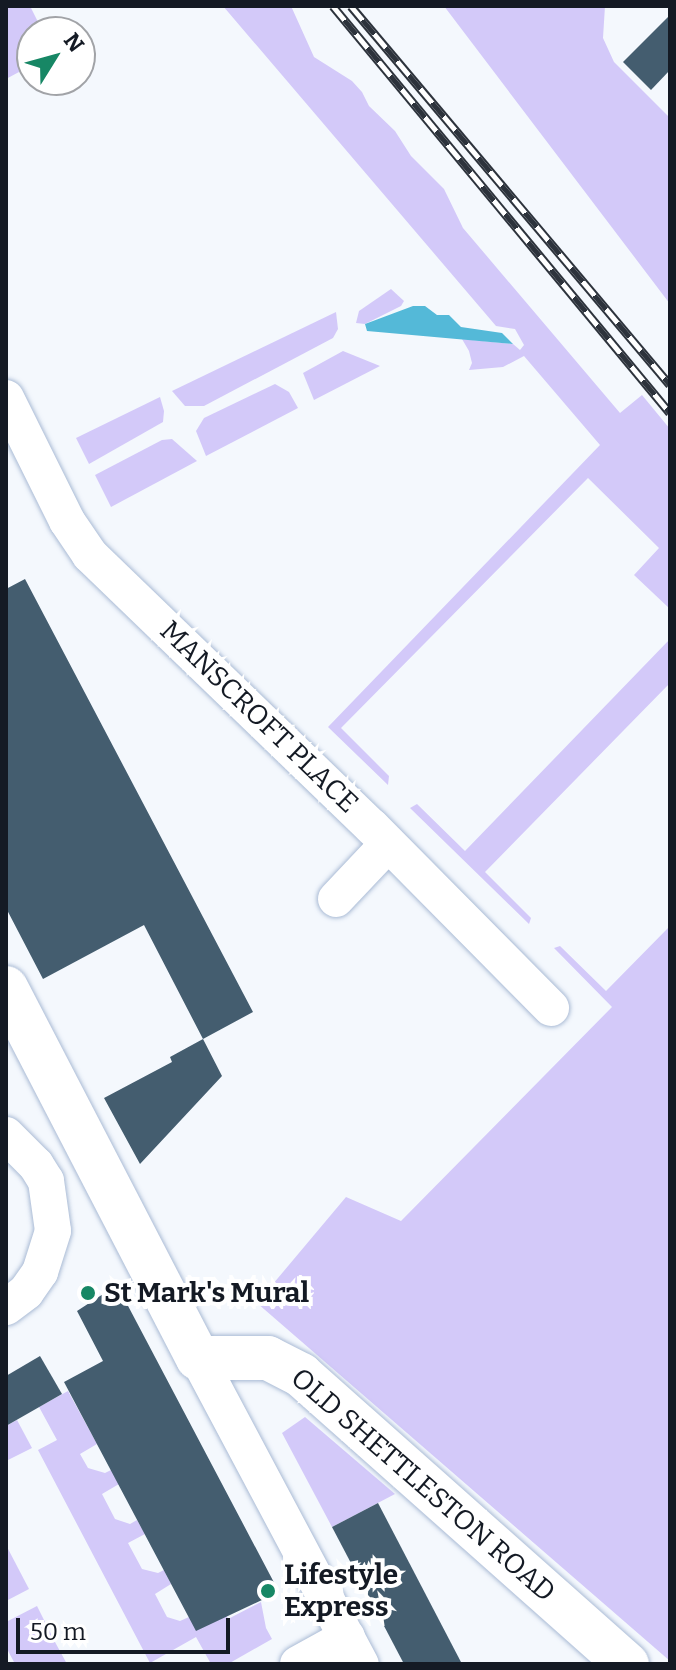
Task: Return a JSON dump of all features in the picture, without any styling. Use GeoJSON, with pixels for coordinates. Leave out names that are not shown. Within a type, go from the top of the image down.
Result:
{"type":"FeatureCollection","features":[{"type":"Feature","properties":{"kind":"main road"},"geometry":{"type":"LineString","coordinates":[[6,988],[198,1358]]}},
{"type":"Feature","properties":{"kind":"main road","name":"OLD SHETTLESTON ROAD"},"geometry":{"type":"LineString","coordinates":[[198,1358],[268,1358],[301,1375],[627,1664]]}},
{"type":"Feature","properties":{"kind":"street","name":"MANSCROFT PLACE"},"geometry":{"type":"LineString","coordinates":[[6,398],[67,521],[90,555],[371,826],[551,1008]]}},
{"type":"Feature","properties":{"kind":"street"},"geometry":{"type":"LineString","coordinates":[[336,899],[387,845]]}},
{"type":"Feature","properties":{"kind":"street"},"geometry":{"type":"LineString","coordinates":[[6,1020],[44,1062]]}},
{"type":"Feature","properties":{"kind":"street"},"geometry":{"type":"LineString","coordinates":[[6,1135],[36,1165],[46,1181],[53,1231],[40,1272],[26,1292],[6,1307]]}},
{"type":"Feature","properties":{"kind":"street"},"geometry":{"type":"LineString","coordinates":[[198,1358],[354,1650],[298,1664]]}},
{"type":"Feature","properties":{"kind":"shaded area"},"geometry":{"type":"Polygon","coordinates":[[[6,6],[30,6],[35,16],[16,16],[16,74],[6,79],[6,6]]]}},
{"type":"Feature","properties":{"kind":"shaded area"},"geometry":{"type":"Polygon","coordinates":[[[223,6],[291,6],[314,57],[352,81],[362,92],[369,106],[395,131],[411,156],[444,189],[463,228],[620,413],[642,395],[670,429],[670,609],[634,575],[659,548],[588,478],[341,728],[389,776],[388,785],[328,727],[600,445],[524,356],[503,367],[469,370],[472,363],[462,339],[513,344],[520,350],[524,345],[515,329],[496,326],[223,6]]]}},
{"type":"Feature","properties":{"kind":"shaded area"},"geometry":{"type":"Polygon","coordinates":[[[444,6],[605,6],[603,38],[614,62],[670,118],[670,304],[444,6]]]}},
{"type":"Feature","properties":{"kind":"shaded area"},"geometry":{"type":"Polygon","coordinates":[[[391,289],[404,301],[401,306],[365,324],[356,323],[359,311],[391,289]]]}},
{"type":"Feature","properties":{"kind":"shaded area"},"geometry":{"type":"Polygon","coordinates":[[[336,312],[338,329],[333,338],[204,406],[185,406],[172,391],[336,312]]]}},
{"type":"Feature","properties":{"kind":"shaded area"},"geometry":{"type":"Polygon","coordinates":[[[343,351],[380,366],[314,400],[303,373],[343,351]]]}},
{"type":"Feature","properties":{"kind":"shaded area"},"geometry":{"type":"Polygon","coordinates":[[[275,384],[289,392],[298,408],[206,456],[196,431],[204,418],[275,384]]]}},
{"type":"Feature","properties":{"kind":"shaded area"},"geometry":{"type":"Polygon","coordinates":[[[160,397],[163,422],[89,464],[76,438],[160,397]]]}},
{"type":"Feature","properties":{"kind":"shaded area"},"geometry":{"type":"Polygon","coordinates":[[[172,439],[197,461],[111,507],[95,475],[162,440],[172,439]]]}},
{"type":"Feature","properties":{"kind":"shaded area"},"geometry":{"type":"Polygon","coordinates":[[[670,639],[670,683],[485,872],[531,918],[529,924],[410,808],[417,804],[465,851],[670,639]]]}},
{"type":"Feature","properties":{"kind":"shaded area"},"geometry":{"type":"Polygon","coordinates":[[[670,926],[670,1661],[257,1303],[346,1197],[401,1221],[612,1007],[554,948],[560,946],[606,991],[670,926]]]}},
{"type":"Feature","properties":{"kind":"shaded area"},"geometry":{"type":"Polygon","coordinates":[[[68,1391],[97,1444],[80,1454],[88,1468],[105,1473],[111,1470],[119,1484],[102,1494],[115,1519],[130,1524],[137,1520],[145,1534],[128,1543],[142,1569],[158,1573],[164,1570],[171,1584],[155,1594],[167,1617],[180,1621],[189,1617],[195,1534],[228,1619],[261,1602],[266,1628],[272,1639],[228,1664],[211,1664],[196,1637],[150,1663],[38,1450],[57,1440],[39,1407],[68,1391]]]}},
{"type":"Feature","properties":{"kind":"shaded area"},"geometry":{"type":"Polygon","coordinates":[[[305,1417],[395,1494],[332,1527],[282,1433],[305,1417]]]}},
{"type":"Feature","properties":{"kind":"shaded area"},"geometry":{"type":"Polygon","coordinates":[[[17,1420],[32,1448],[6,1461],[6,1426],[17,1420]]]}},
{"type":"Feature","properties":{"kind":"shaded area"},"geometry":{"type":"Polygon","coordinates":[[[6,1545],[29,1589],[6,1601],[6,1545]]]}},
{"type":"Feature","properties":{"kind":"shaded area"},"geometry":{"type":"Polygon","coordinates":[[[37,1606],[67,1664],[15,1664],[6,1647],[6,1622],[37,1606]]]}},
{"type":"Feature","properties":{"kind":"water"},"geometry":{"type":"Polygon","coordinates":[[[413,306],[425,306],[437,315],[449,315],[461,327],[502,333],[513,344],[367,331],[365,324],[413,306]]]}},
{"type":"Feature","properties":{"kind":"building"},"geometry":{"type":"Polygon","coordinates":[[[670,15],[670,70],[651,90],[623,62],[670,15]]]}},
{"type":"Feature","properties":{"kind":"building"},"geometry":{"type":"Polygon","coordinates":[[[25,579],[253,1012],[203,1039],[144,925],[43,979],[6,908],[6,589],[25,579]]]}},
{"type":"Feature","properties":{"kind":"building"},"geometry":{"type":"Polygon","coordinates":[[[203,1039],[222,1076],[140,1164],[104,1098],[172,1062],[170,1057],[203,1039]]]}},
{"type":"Feature","properties":{"kind":"building"},"geometry":{"type":"Polygon","coordinates":[[[117,1285],[279,1592],[196,1631],[64,1382],[103,1361],[77,1311],[117,1285]]]}},
{"type":"Feature","properties":{"kind":"building"},"geometry":{"type":"Polygon","coordinates":[[[40,1356],[62,1394],[6,1426],[6,1376],[40,1356]]]}},
{"type":"Feature","properties":{"kind":"building"},"geometry":{"type":"Polygon","coordinates":[[[378,1503],[462,1664],[404,1664],[332,1527],[378,1503]]]}},
{"type":"Feature","properties":{"kind":"railway"},"geometry":{"type":"LineString","coordinates":[[333,6],[670,413]]}},
{"type":"Feature","properties":{"kind":"railway"},"geometry":{"type":"LineString","coordinates":[[351,6],[670,385]]}},
{"type":"Feature","properties":{"kind":"place","name":"St Mark's Mural"},"geometry":{"type":"Point","coordinates":[88,1293]}},
{"type":"Feature","properties":{"kind":"place","name":"Lifestyle Express"},"geometry":{"type":"Point","coordinates":[268,1591]}}]}
